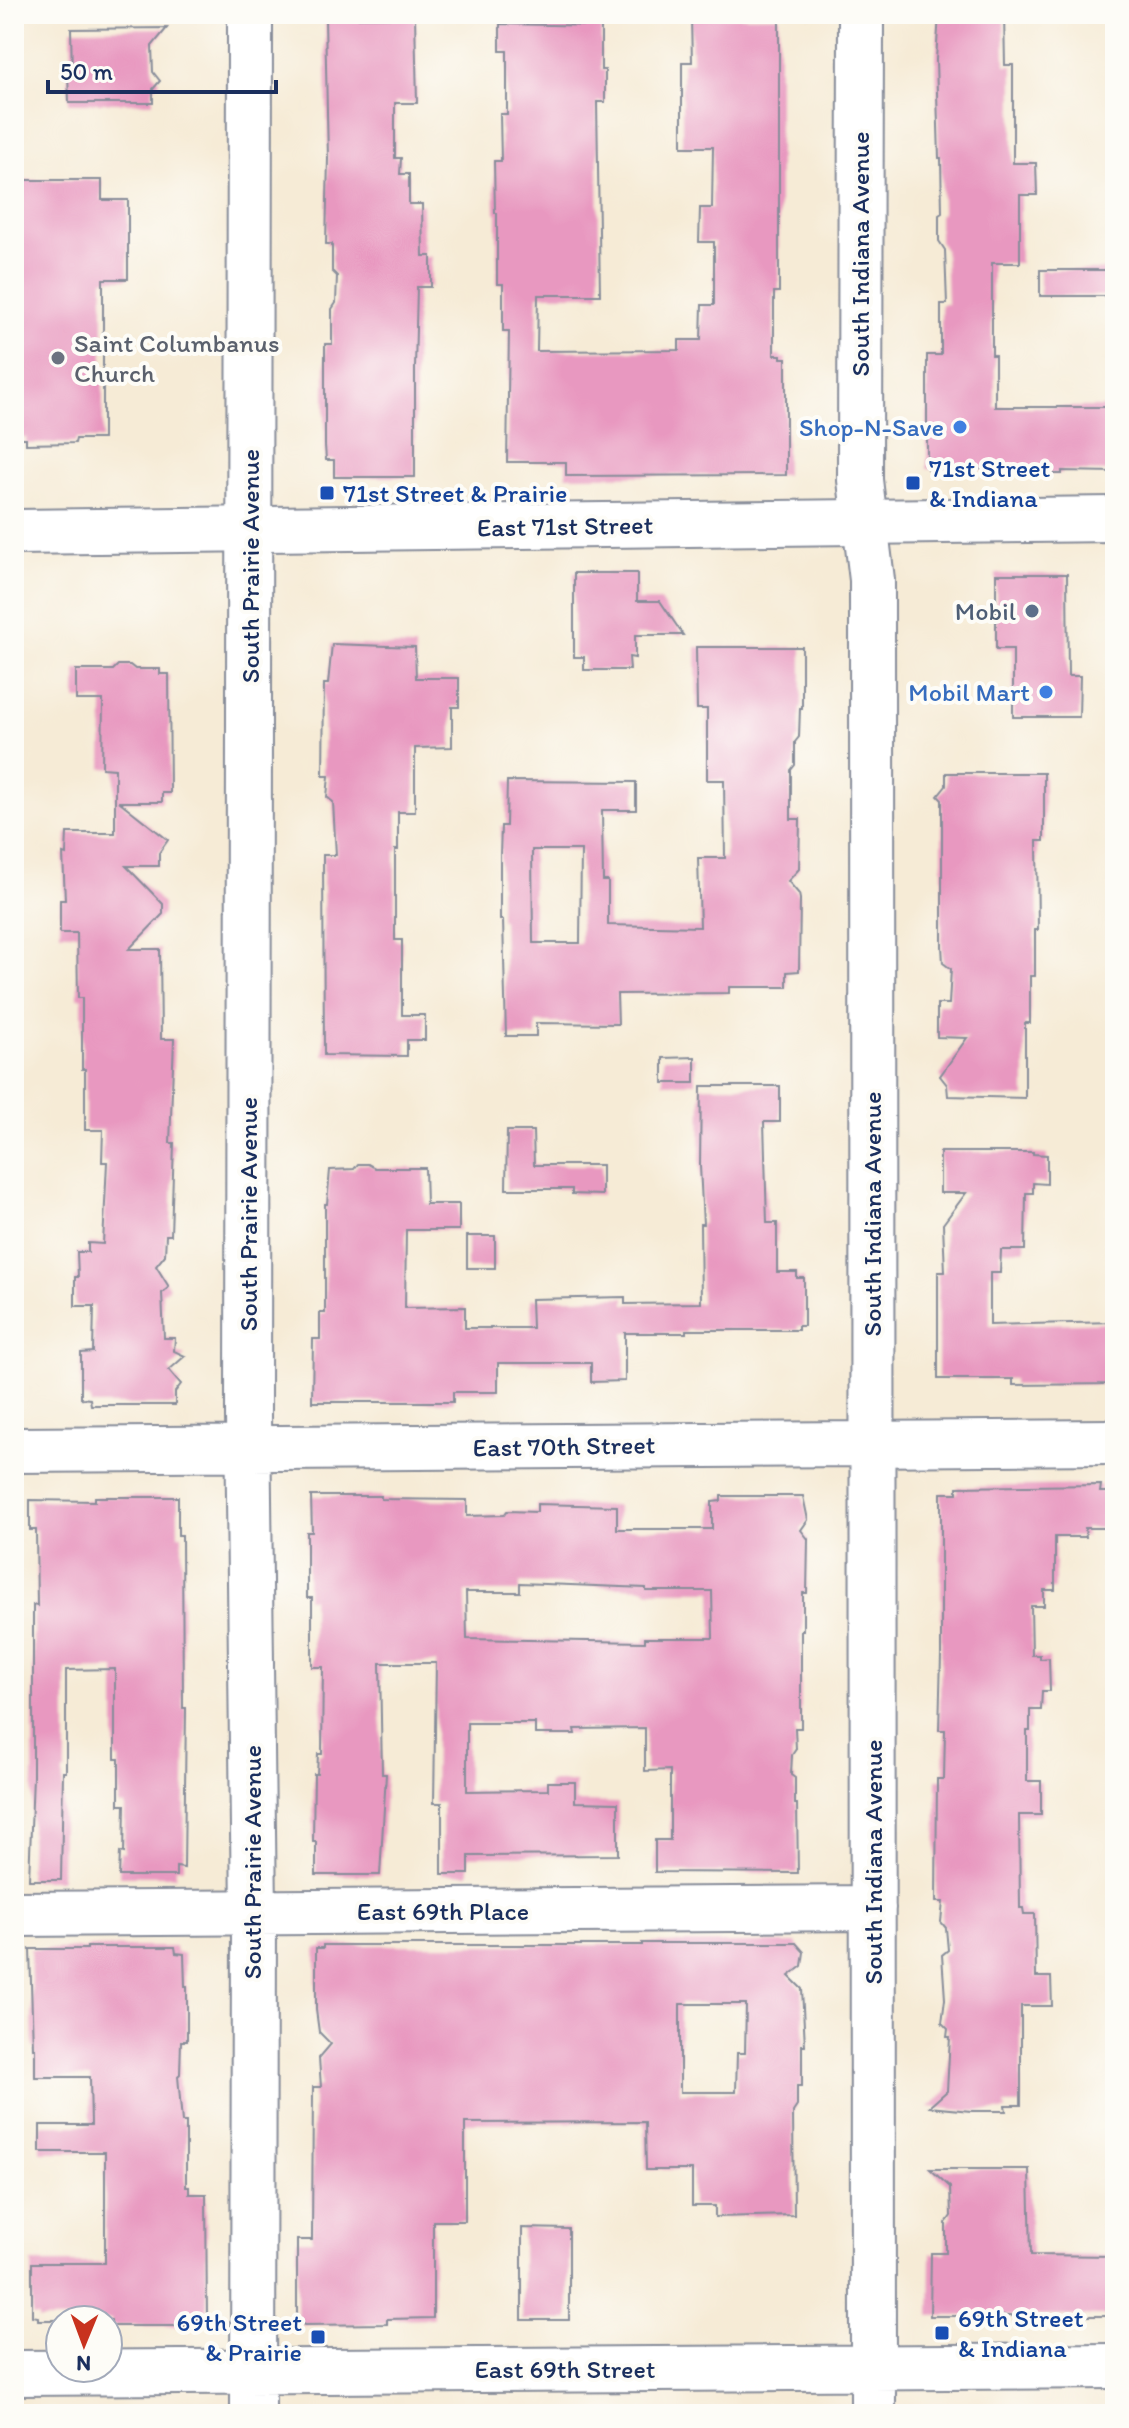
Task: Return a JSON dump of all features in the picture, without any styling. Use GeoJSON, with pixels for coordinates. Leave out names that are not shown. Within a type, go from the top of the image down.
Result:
{"type":"FeatureCollection","features":[{"type":"Feature","properties":{"kind":"street","name":"South Prairie Avenue"},"geometry":{"type":"LineString","coordinates":[[250,14],[248,1448],[254,1912],[253,2393]]}},
{"type":"Feature","properties":{"kind":"street","name":"South Indiana Avenue"},"geometry":{"type":"LineString","coordinates":[[861,14],[860,480],[872,566],[873,2414]]}},
{"type":"Feature","properties":{"kind":"street","name":"East 71st Street"},"geometry":{"type":"LineString","coordinates":[[14,532],[1115,519]]}},
{"type":"Feature","properties":{"kind":"street","name":"East 70th Street"},"geometry":{"type":"LineString","coordinates":[[14,1450],[1115,1442]]}},
{"type":"Feature","properties":{"kind":"street","name":"East 69th Place"},"geometry":{"type":"LineString","coordinates":[[14,1914],[873,1908]]}},
{"type":"Feature","properties":{"kind":"street","name":"East 69th Street"},"geometry":{"type":"LineString","coordinates":[[14,2373],[253,2393],[873,2367],[1115,2366]]}},
{"type":"Feature","properties":{"kind":"building"},"geometry":{"type":"Polygon","coordinates":[[[939,14],[1004,14],[1005,65],[1013,65],[1013,163],[1036,163],[1037,195],[1020,195],[1020,263],[992,263],[995,407],[1115,407],[1115,472],[1007,474],[1006,469],[927,469],[927,355],[941,355],[941,304],[947,304],[945,250],[939,241],[939,215],[942,213],[936,60],[939,14]]]}},
{"type":"Feature","properties":{"kind":"building"},"geometry":{"type":"Polygon","coordinates":[[[779,16],[779,292],[774,292],[774,355],[786,358],[786,475],[566,476],[566,462],[507,462],[509,331],[503,331],[503,284],[497,284],[494,161],[501,161],[500,114],[507,114],[507,51],[500,51],[500,24],[601,26],[605,102],[597,102],[600,295],[538,295],[537,351],[679,350],[679,340],[701,340],[702,305],[714,305],[714,242],[699,242],[700,208],[712,208],[713,147],[682,147],[682,62],[692,62],[691,17],[779,16]]]}},
{"type":"Feature","properties":{"kind":"building"},"geometry":{"type":"Polygon","coordinates":[[[415,17],[417,103],[395,103],[395,158],[401,158],[400,174],[409,174],[409,204],[422,204],[423,256],[431,256],[431,287],[417,287],[415,477],[334,477],[334,460],[326,460],[325,445],[325,344],[332,344],[332,309],[336,303],[337,276],[332,271],[332,244],[326,244],[325,18],[415,17]]]}},
{"type":"Feature","properties":{"kind":"building"},"geometry":{"type":"Polygon","coordinates":[[[167,28],[152,46],[153,72],[160,81],[153,89],[153,103],[69,103],[71,29],[167,28]]]}},
{"type":"Feature","properties":{"kind":"building","name":"Saint Columbanus Church"},"geometry":{"type":"Polygon","coordinates":[[[14,180],[102,180],[102,200],[128,200],[128,279],[103,279],[103,439],[26,444],[26,438],[14,438],[14,180]]]}},
{"type":"Feature","properties":{"kind":"building"},"geometry":{"type":"Polygon","coordinates":[[[1040,270],[1115,270],[1115,296],[1040,296],[1040,270]]]}},
{"type":"Feature","properties":{"kind":"building"},"geometry":{"type":"Polygon","coordinates":[[[574,573],[637,573],[637,601],[660,601],[683,635],[635,635],[635,658],[629,657],[630,670],[584,670],[584,657],[574,657],[574,573]]]}},
{"type":"Feature","properties":{"kind":"building"},"geometry":{"type":"Polygon","coordinates":[[[996,574],[1067,574],[1068,676],[1080,676],[1079,717],[1013,717],[1013,649],[996,649],[996,574]]]}},
{"type":"Feature","properties":{"kind":"building"},"geometry":{"type":"Polygon","coordinates":[[[332,644],[415,647],[416,678],[459,678],[459,707],[452,707],[452,747],[415,748],[415,812],[398,812],[395,940],[402,940],[402,1015],[425,1015],[425,1040],[407,1040],[407,1056],[324,1055],[323,855],[336,855],[333,802],[327,797],[329,776],[323,776],[324,684],[328,684],[332,644]]]}},
{"type":"Feature","properties":{"kind":"building"},"geometry":{"type":"Polygon","coordinates":[[[696,647],[802,647],[802,708],[799,737],[795,742],[795,765],[791,770],[791,819],[800,819],[799,869],[788,881],[800,899],[799,971],[787,972],[787,987],[729,987],[729,993],[617,994],[618,1024],[536,1023],[536,1036],[506,1036],[500,856],[501,826],[506,826],[507,781],[636,782],[636,810],[602,810],[603,881],[608,881],[608,925],[700,927],[698,858],[725,858],[724,780],[707,780],[707,709],[697,709],[696,647]],[[532,850],[533,943],[580,943],[581,850],[532,850]]]}},
{"type":"Feature","properties":{"kind":"building"},"geometry":{"type":"Polygon","coordinates":[[[118,665],[160,669],[160,674],[169,674],[170,793],[162,793],[162,802],[120,802],[168,840],[159,853],[159,866],[126,866],[163,904],[163,914],[129,949],[160,949],[161,1039],[174,1039],[170,1143],[174,1143],[171,1235],[166,1235],[165,1255],[156,1266],[169,1287],[162,1293],[164,1338],[175,1338],[174,1351],[185,1356],[169,1370],[181,1384],[175,1392],[175,1405],[91,1405],[90,1399],[81,1398],[81,1353],[93,1352],[94,1306],[75,1306],[77,1252],[88,1252],[88,1243],[103,1244],[107,1162],[102,1162],[103,1130],[85,1130],[85,1069],[82,1069],[82,998],[78,998],[77,933],[60,933],[60,900],[65,900],[63,854],[66,855],[67,833],[115,833],[115,769],[102,768],[103,700],[76,700],[76,670],[113,670],[118,665]]]}},
{"type":"Feature","properties":{"kind":"building"},"geometry":{"type":"Polygon","coordinates":[[[946,773],[1044,773],[1044,841],[1037,841],[1035,976],[1030,976],[1030,1023],[1025,1023],[1025,1098],[948,1096],[947,1085],[940,1076],[967,1038],[937,1037],[937,1004],[949,1004],[951,969],[943,963],[942,800],[938,796],[946,786],[946,773]]]}},
{"type":"Feature","properties":{"kind":"building"},"geometry":{"type":"Polygon","coordinates":[[[695,1057],[695,1083],[663,1083],[663,1058],[695,1057]]]}},
{"type":"Feature","properties":{"kind":"building"},"geometry":{"type":"Polygon","coordinates":[[[701,1086],[780,1086],[780,1122],[764,1122],[767,1223],[777,1223],[777,1272],[797,1272],[797,1278],[804,1278],[804,1326],[798,1326],[798,1330],[625,1333],[625,1381],[591,1382],[591,1363],[498,1363],[498,1392],[453,1392],[453,1402],[312,1402],[313,1339],[320,1339],[320,1313],[325,1313],[325,1204],[330,1170],[354,1169],[358,1164],[375,1168],[425,1168],[426,1204],[459,1204],[459,1230],[406,1230],[405,1308],[465,1307],[465,1328],[532,1328],[531,1299],[625,1297],[625,1304],[701,1303],[701,1086]]]}},
{"type":"Feature","properties":{"kind":"building"},"geometry":{"type":"Polygon","coordinates":[[[507,1131],[533,1131],[534,1165],[602,1165],[602,1195],[572,1194],[572,1189],[506,1189],[507,1131]]]}},
{"type":"Feature","properties":{"kind":"building"},"geometry":{"type":"Polygon","coordinates":[[[940,1152],[1033,1152],[1047,1155],[1047,1184],[1033,1183],[1033,1193],[1026,1193],[1025,1250],[1001,1250],[1000,1273],[990,1273],[990,1325],[1115,1322],[1115,1384],[1013,1385],[1013,1379],[938,1379],[938,1272],[945,1272],[943,1224],[966,1193],[940,1193],[940,1152]]]}},
{"type":"Feature","properties":{"kind":"building"},"geometry":{"type":"Polygon","coordinates":[[[467,1236],[495,1236],[495,1268],[467,1268],[467,1236]]]}},
{"type":"Feature","properties":{"kind":"building"},"geometry":{"type":"Polygon","coordinates":[[[1101,1485],[1100,1492],[1115,1492],[1115,1528],[1085,1528],[1086,1537],[1055,1537],[1055,1590],[1044,1590],[1044,1606],[1031,1606],[1032,1655],[1040,1655],[1040,1659],[1049,1658],[1050,1691],[1042,1691],[1041,1710],[1030,1710],[1030,1731],[1027,1731],[1027,1781],[1041,1781],[1041,1815],[1019,1815],[1020,1908],[1023,1908],[1024,1914],[1035,1914],[1036,1977],[1051,1977],[1052,2006],[1021,2006],[1021,2105],[1005,2105],[1006,2111],[929,2107],[947,2091],[950,2037],[947,2037],[948,2029],[942,2023],[945,1999],[942,1955],[948,1950],[946,1928],[941,1922],[943,1902],[936,1902],[937,1779],[944,1779],[945,1730],[939,1730],[941,1493],[957,1493],[957,1487],[1101,1485]]]}},
{"type":"Feature","properties":{"kind":"building"},"geometry":{"type":"Polygon","coordinates":[[[311,1496],[467,1500],[467,1516],[504,1515],[507,1511],[537,1512],[537,1504],[617,1506],[617,1529],[712,1529],[712,1502],[721,1501],[721,1496],[803,1496],[808,1520],[801,1530],[808,1539],[807,1593],[803,1593],[801,1630],[801,1728],[795,1728],[796,1749],[792,1755],[791,1775],[795,1778],[797,1804],[798,1873],[655,1872],[655,1840],[670,1840],[670,1770],[645,1771],[645,1728],[574,1729],[575,1734],[535,1734],[535,1723],[467,1723],[467,1791],[548,1790],[548,1782],[575,1782],[575,1802],[618,1803],[618,1855],[469,1856],[469,1874],[442,1874],[442,1803],[434,1803],[436,1663],[380,1663],[382,1774],[386,1774],[380,1875],[316,1875],[314,1774],[317,1774],[318,1754],[322,1754],[323,1667],[312,1667],[312,1598],[307,1598],[307,1532],[312,1532],[311,1496]],[[520,1583],[520,1592],[466,1592],[467,1639],[645,1642],[645,1638],[713,1638],[712,1591],[646,1591],[646,1588],[520,1583]]]}},
{"type":"Feature","properties":{"kind":"building"},"geometry":{"type":"Polygon","coordinates":[[[95,1497],[178,1497],[178,1535],[182,1535],[183,1708],[186,1708],[184,1868],[176,1867],[176,1876],[119,1876],[120,1852],[124,1853],[125,1805],[119,1805],[119,1759],[115,1759],[115,1669],[66,1670],[66,1772],[63,1772],[61,1880],[29,1880],[33,1776],[33,1605],[37,1606],[36,1530],[30,1530],[30,1500],[95,1501],[95,1497]]]}},
{"type":"Feature","properties":{"kind":"building"},"geometry":{"type":"Polygon","coordinates":[[[796,1943],[804,1952],[802,1966],[789,1976],[802,1989],[805,2045],[802,2045],[802,2086],[797,2086],[797,2106],[793,2112],[794,2215],[715,2217],[715,2206],[692,2206],[692,2170],[646,2170],[645,2122],[465,2123],[465,2221],[433,2221],[433,2318],[387,2319],[387,2324],[304,2325],[297,2319],[297,2240],[312,2240],[313,2087],[321,2087],[319,2058],[331,2044],[319,2032],[316,1948],[323,1948],[323,1945],[796,1943]],[[680,2004],[680,2092],[736,2092],[737,2053],[745,2053],[746,2004],[680,2004]]]}},
{"type":"Feature","properties":{"kind":"building"},"geometry":{"type":"Polygon","coordinates":[[[175,1947],[176,1953],[184,1954],[187,2041],[181,2041],[178,2076],[182,2122],[186,2122],[186,2187],[189,2187],[189,2194],[206,2194],[207,2318],[193,2319],[193,2326],[124,2326],[124,2304],[44,2304],[44,2320],[32,2316],[32,2263],[105,2263],[105,2152],[40,2152],[40,2125],[91,2125],[90,2077],[35,2077],[33,2048],[30,1949],[175,1947]]]}},
{"type":"Feature","properties":{"kind":"building"},"geometry":{"type":"Polygon","coordinates":[[[930,2169],[1029,2169],[1031,2255],[1115,2256],[1115,2316],[930,2316],[931,2253],[946,2253],[946,2223],[951,2216],[950,2187],[930,2169]]]}},
{"type":"Feature","properties":{"kind":"building"},"geometry":{"type":"Polygon","coordinates":[[[522,2228],[569,2229],[569,2320],[522,2320],[522,2228]]]}},
{"type":"Feature","properties":{"kind":"place","name":"Saint Columbanus Church"},"geometry":{"type":"Point","coordinates":[58,358]}},
{"type":"Feature","properties":{"kind":"place","name":"Shop-N-Save"},"geometry":{"type":"Point","coordinates":[960,427]}},
{"type":"Feature","properties":{"kind":"place","name":"71st Street & Indiana"},"geometry":{"type":"Point","coordinates":[913,483]}},
{"type":"Feature","properties":{"kind":"place","name":"71st Street & Prairie"},"geometry":{"type":"Point","coordinates":[327,493]}},
{"type":"Feature","properties":{"kind":"place","name":"Mobil"},"geometry":{"type":"Point","coordinates":[1032,611]}},
{"type":"Feature","properties":{"kind":"place","name":"Mobil Mart"},"geometry":{"type":"Point","coordinates":[1046,692]}},
{"type":"Feature","properties":{"kind":"place","name":"69th Street & Indiana"},"geometry":{"type":"Point","coordinates":[942,2333]}},
{"type":"Feature","properties":{"kind":"place","name":"69th Street & Prairie"},"geometry":{"type":"Point","coordinates":[318,2337]}}]}
